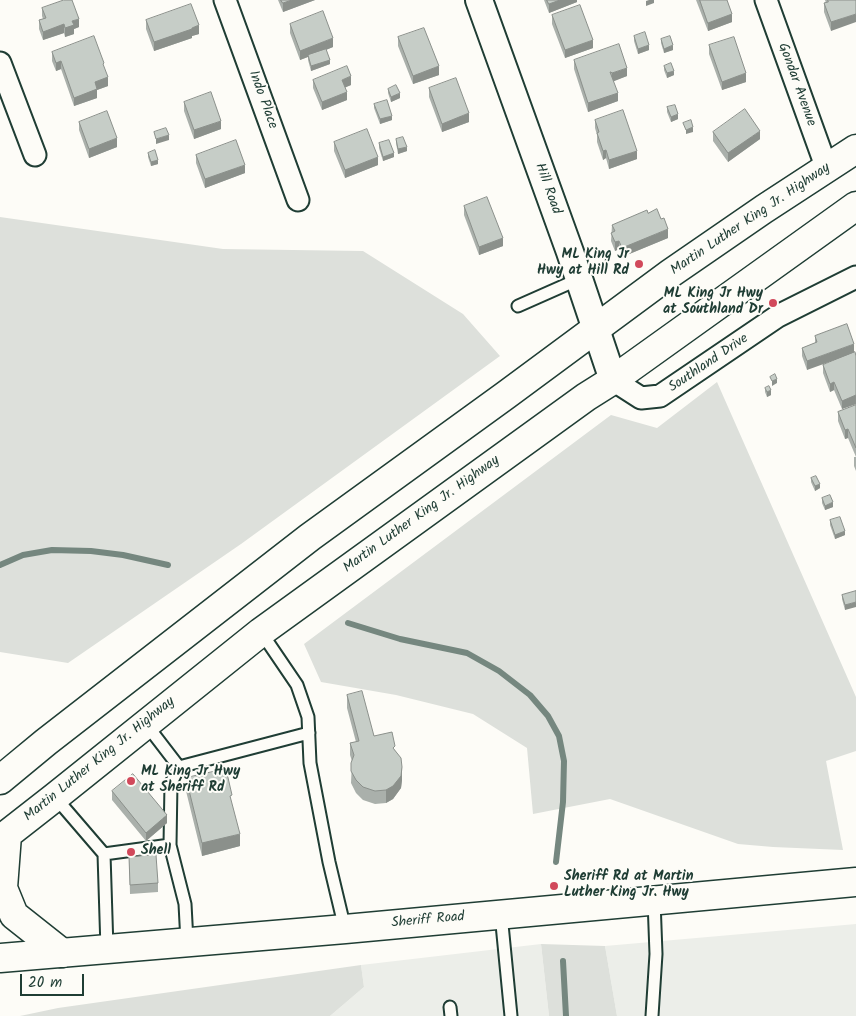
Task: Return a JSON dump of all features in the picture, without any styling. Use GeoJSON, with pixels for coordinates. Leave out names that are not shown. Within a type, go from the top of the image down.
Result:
{"type":"FeatureCollection","features":[{"type":"Feature","properties":{"kind":"main road","name":"Martin Luther King Jr. Highway"},"geometry":{"type":"LineString","coordinates":[[0,780],[46,742],[310,537],[694,257],[856,150]]}},
{"type":"Feature","properties":{"kind":"main road","name":"Martin Luther King Jr. Highway"},"geometry":{"type":"LineString","coordinates":[[3,837],[55,798],[261,632],[586,397],[613,380],[856,206]]}},
{"type":"Feature","properties":{"kind":"main road"},"geometry":{"type":"LineString","coordinates":[[3,837],[3,888],[14,916],[62,953]]}},
{"type":"Feature","properties":{"kind":"main road","name":"Sheriff Road"},"geometry":{"type":"LineString","coordinates":[[0,958],[345,929],[856,882]]}},
{"type":"Feature","properties":{"kind":"street","name":"Indo Place"},"geometry":{"type":"LineString","coordinates":[[225,0],[298,200]]}},
{"type":"Feature","properties":{"kind":"street","name":"Hill Road"},"geometry":{"type":"LineString","coordinates":[[479,0],[579,279],[613,380]]}},
{"type":"Feature","properties":{"kind":"street","name":"Gondar Avenue"},"geometry":{"type":"LineString","coordinates":[[766,0],[827,169]]}},
{"type":"Feature","properties":{"kind":"street"},"geometry":{"type":"LineString","coordinates":[[0,63],[35,155]]}},
{"type":"Feature","properties":{"kind":"street","name":"Southland Drive"},"geometry":{"type":"LineString","coordinates":[[613,380],[641,398],[660,396],[778,316],[856,278]]}},
{"type":"Feature","properties":{"kind":"lane"},"geometry":{"type":"LineString","coordinates":[[518,306],[579,279]]}},
{"type":"Feature","properties":{"kind":"lane"},"geometry":{"type":"LineString","coordinates":[[261,632],[297,685],[308,717],[310,762],[333,880],[345,929]]}},
{"type":"Feature","properties":{"kind":"lane"},"geometry":{"type":"LineString","coordinates":[[146,723],[178,767]]}},
{"type":"Feature","properties":{"kind":"lane"},"geometry":{"type":"LineString","coordinates":[[178,767],[309,733]]}},
{"type":"Feature","properties":{"kind":"lane"},"geometry":{"type":"LineString","coordinates":[[178,767],[171,782],[170,845],[185,904],[187,942]]}},
{"type":"Feature","properties":{"kind":"lane"},"geometry":{"type":"LineString","coordinates":[[55,798],[104,854],[108,949]]}},
{"type":"Feature","properties":{"kind":"lane"},"geometry":{"type":"LineString","coordinates":[[104,854],[170,845]]}},
{"type":"Feature","properties":{"kind":"lane"},"geometry":{"type":"LineString","coordinates":[[652,1016],[656,954],[654,900]]}},
{"type":"Feature","properties":{"kind":"lane"},"geometry":{"type":"LineString","coordinates":[[501,914],[511,1016]]}},
{"type":"Feature","properties":{"kind":"shaded area"},"geometry":{"type":"Polygon","coordinates":[[[0,217],[223,249],[363,251],[463,314],[500,356],[241,544],[68,663],[0,652],[0,217]]]}},
{"type":"Feature","properties":{"kind":"shaded area"},"geometry":{"type":"Polygon","coordinates":[[[717,382],[856,697],[856,751],[826,761],[843,850],[738,844],[610,799],[533,814],[527,748],[473,714],[396,695],[321,682],[304,644],[611,415],[657,428],[717,382]]]}},
{"type":"Feature","properties":{"kind":"shaded area"},"geometry":{"type":"Polygon","coordinates":[[[856,924],[856,1016],[617,1016],[605,946],[856,924]]]}},
{"type":"Feature","properties":{"kind":"shaded area"},"geometry":{"type":"Polygon","coordinates":[[[541,944],[549,1016],[330,1016],[364,987],[361,965],[541,944]]]}},
{"type":"Feature","properties":{"kind":"shaded area"},"geometry":{"type":"Polygon","coordinates":[[[541,944],[605,946],[617,1016],[549,1016],[541,944]]]}},
{"type":"Feature","properties":{"kind":"shaded area"},"geometry":{"type":"Polygon","coordinates":[[[361,965],[364,987],[330,1016],[20,1016],[58,1008],[361,965]]]}},
{"type":"Feature","properties":{"kind":"building"},"geometry":{"type":"Polygon","coordinates":[[[64,0],[72,0],[79,19],[72,21],[74,25],[65,28],[64,24],[43,32],[39,20],[46,18],[42,8],[64,0]]]}},
{"type":"Feature","properties":{"kind":"building"},"geometry":{"type":"Polygon","coordinates":[[[281,0],[292,0],[283,3],[281,0]]]}},
{"type":"Feature","properties":{"kind":"building"},"geometry":{"type":"Polygon","coordinates":[[[547,0],[560,0],[549,4],[547,0]]]}},
{"type":"Feature","properties":{"kind":"building"},"geometry":{"type":"Polygon","coordinates":[[[700,0],[727,0],[732,14],[708,23],[700,0]]]}},
{"type":"Feature","properties":{"kind":"building"},"geometry":{"type":"Polygon","coordinates":[[[828,0],[856,0],[856,14],[831,22],[824,3],[828,2],[828,0]]]}},
{"type":"Feature","properties":{"kind":"building"},"geometry":{"type":"Polygon","coordinates":[[[191,4],[199,25],[154,42],[146,20],[191,4]]]}},
{"type":"Feature","properties":{"kind":"building"},"geometry":{"type":"Polygon","coordinates":[[[580,5],[593,40],[565,50],[552,15],[580,5]]]}},
{"type":"Feature","properties":{"kind":"building"},"geometry":{"type":"Polygon","coordinates":[[[323,11],[333,38],[300,51],[290,24],[323,11]]]}},
{"type":"Feature","properties":{"kind":"building"},"geometry":{"type":"Polygon","coordinates":[[[424,28],[439,66],[413,76],[398,37],[424,28]]]}},
{"type":"Feature","properties":{"kind":"building"},"geometry":{"type":"Polygon","coordinates":[[[645,32],[649,45],[638,49],[634,36],[645,32]]]}},
{"type":"Feature","properties":{"kind":"building"},"geometry":{"type":"Polygon","coordinates":[[[94,36],[108,77],[95,82],[97,89],[74,98],[61,61],[56,63],[52,52],[94,36]]]}},
{"type":"Feature","properties":{"kind":"building"},"geometry":{"type":"Polygon","coordinates":[[[670,36],[673,45],[664,49],[661,39],[670,36]]]}},
{"type":"Feature","properties":{"kind":"building"},"geometry":{"type":"Polygon","coordinates":[[[734,37],[746,73],[722,82],[709,45],[734,37]]]}},
{"type":"Feature","properties":{"kind":"building"},"geometry":{"type":"Polygon","coordinates":[[[619,44],[627,68],[610,72],[618,93],[588,103],[574,60],[619,44]]]}},
{"type":"Feature","properties":{"kind":"building"},"geometry":{"type":"Polygon","coordinates":[[[326,49],[330,60],[311,66],[308,55],[326,49]]]}},
{"type":"Feature","properties":{"kind":"building"},"geometry":{"type":"Polygon","coordinates":[[[671,63],[674,71],[667,73],[664,66],[671,63]]]}},
{"type":"Feature","properties":{"kind":"building"},"geometry":{"type":"Polygon","coordinates":[[[347,66],[351,76],[342,80],[347,92],[322,102],[313,80],[347,66]]]}},
{"type":"Feature","properties":{"kind":"building"},"geometry":{"type":"Polygon","coordinates":[[[456,78],[469,113],[442,124],[429,88],[456,78]]]}},
{"type":"Feature","properties":{"kind":"building"},"geometry":{"type":"Polygon","coordinates":[[[396,85],[400,93],[391,97],[388,89],[396,85]]]}},
{"type":"Feature","properties":{"kind":"building"},"geometry":{"type":"Polygon","coordinates":[[[211,92],[221,121],[194,130],[184,102],[211,92]]]}},
{"type":"Feature","properties":{"kind":"building"},"geometry":{"type":"Polygon","coordinates":[[[387,100],[392,116],[380,119],[374,104],[387,100]]]}},
{"type":"Feature","properties":{"kind":"building"},"geometry":{"type":"Polygon","coordinates":[[[675,105],[678,114],[671,117],[667,107],[675,105]]]}},
{"type":"Feature","properties":{"kind":"building"},"geometry":{"type":"Polygon","coordinates":[[[745,109],[760,131],[728,153],[713,132],[745,109]]]}},
{"type":"Feature","properties":{"kind":"building"},"geometry":{"type":"Polygon","coordinates":[[[623,110],[637,151],[609,160],[606,150],[603,151],[595,120],[623,110]]]}},
{"type":"Feature","properties":{"kind":"building"},"geometry":{"type":"Polygon","coordinates":[[[107,111],[117,138],[89,149],[79,122],[107,111]]]}},
{"type":"Feature","properties":{"kind":"building"},"geometry":{"type":"Polygon","coordinates":[[[691,120],[693,127],[686,130],[683,123],[691,120]]]}},
{"type":"Feature","properties":{"kind":"building"},"geometry":{"type":"Polygon","coordinates":[[[166,128],[169,135],[156,139],[154,132],[166,128]]]}},
{"type":"Feature","properties":{"kind":"building"},"geometry":{"type":"Polygon","coordinates":[[[367,129],[378,157],[345,170],[334,142],[367,129]]]}},
{"type":"Feature","properties":{"kind":"building"},"geometry":{"type":"Polygon","coordinates":[[[403,137],[407,147],[398,149],[396,139],[403,137]]]}},
{"type":"Feature","properties":{"kind":"building"},"geometry":{"type":"Polygon","coordinates":[[[236,140],[245,165],[205,179],[196,155],[236,140]]]}},
{"type":"Feature","properties":{"kind":"building"},"geometry":{"type":"Polygon","coordinates":[[[389,140],[394,153],[383,157],[379,143],[389,140]]]}},
{"type":"Feature","properties":{"kind":"building"},"geometry":{"type":"Polygon","coordinates":[[[155,150],[158,160],[151,162],[148,153],[155,150]]]}},
{"type":"Feature","properties":{"kind":"building"},"geometry":{"type":"Polygon","coordinates":[[[487,197],[503,238],[479,247],[464,206],[487,197]]]}},
{"type":"Feature","properties":{"kind":"building"},"geometry":{"type":"Polygon","coordinates":[[[657,209],[661,219],[664,218],[668,229],[622,248],[619,241],[615,242],[611,233],[615,231],[612,225],[647,210],[648,213],[657,209]]]}},
{"type":"Feature","properties":{"kind":"building"},"geometry":{"type":"Polygon","coordinates":[[[847,324],[854,344],[807,361],[802,348],[817,342],[815,336],[847,324]]]}},
{"type":"Feature","properties":{"kind":"building"},"geometry":{"type":"Polygon","coordinates":[[[855,352],[856,395],[842,401],[834,382],[830,384],[823,365],[855,352]]]}},
{"type":"Feature","properties":{"kind":"building"},"geometry":{"type":"Polygon","coordinates":[[[775,374],[777,379],[772,381],[770,377],[775,374]]]}},
{"type":"Feature","properties":{"kind":"building"},"geometry":{"type":"Polygon","coordinates":[[[769,386],[771,390],[767,392],[765,388],[769,386]]]}},
{"type":"Feature","properties":{"kind":"building"},"geometry":{"type":"Polygon","coordinates":[[[856,405],[856,448],[848,429],[845,430],[838,412],[856,405]]]}},
{"type":"Feature","properties":{"kind":"building"},"geometry":{"type":"Polygon","coordinates":[[[816,476],[820,484],[815,486],[811,478],[816,476]]]}},
{"type":"Feature","properties":{"kind":"building"},"geometry":{"type":"Polygon","coordinates":[[[830,495],[833,502],[825,506],[822,498],[830,495]]]}},
{"type":"Feature","properties":{"kind":"building"},"geometry":{"type":"Polygon","coordinates":[[[840,517],[845,531],[835,535],[830,520],[840,517]]]}},
{"type":"Feature","properties":{"kind":"building"},"geometry":{"type":"Polygon","coordinates":[[[856,591],[856,602],[845,605],[842,595],[856,591]]]}},
{"type":"Feature","properties":{"kind":"building"},"geometry":{"type":"Polygon","coordinates":[[[362,691],[374,736],[392,732],[395,746],[393,748],[401,758],[401,776],[393,786],[386,790],[375,791],[363,787],[351,771],[354,755],[350,743],[359,741],[347,695],[362,691]]]}},
{"type":"Feature","properties":{"kind":"building"},"geometry":{"type":"Polygon","coordinates":[[[226,769],[232,795],[230,796],[240,834],[202,843],[186,778],[226,769]]]}},
{"type":"Feature","properties":{"kind":"building"},"geometry":{"type":"Polygon","coordinates":[[[133,774],[167,815],[146,833],[112,791],[133,774]]]}},
{"type":"Feature","properties":{"kind":"building"},"geometry":{"type":"Polygon","coordinates":[[[156,855],[158,883],[130,885],[129,857],[156,855]]]}},
{"type":"Feature","properties":{"kind":"waterway"},"geometry":{"type":"LineString","coordinates":[[0,565],[23,555],[52,550],[91,551],[123,555],[168,565]]}},
{"type":"Feature","properties":{"kind":"waterway"},"geometry":{"type":"LineString","coordinates":[[348,623],[400,639],[467,653],[499,671],[530,695],[548,716],[559,736],[564,761],[563,802],[556,862]]}},
{"type":"Feature","properties":{"kind":"waterway"},"geometry":{"type":"LineString","coordinates":[[563,961],[566,1016]]}},
{"type":"Feature","properties":{"kind":"place","name":"ML King Jr Hwy at Hill Rd"},"geometry":{"type":"Point","coordinates":[639,264]}},
{"type":"Feature","properties":{"kind":"place","name":"ML King Jr Hwy at Southland Dr"},"geometry":{"type":"Point","coordinates":[773,303]}},
{"type":"Feature","properties":{"kind":"place","name":"ML King Jr Hwy at Sheriff Rd"},"geometry":{"type":"Point","coordinates":[131,781]}},
{"type":"Feature","properties":{"kind":"place","name":"Shell"},"geometry":{"type":"Point","coordinates":[131,852]}},
{"type":"Feature","properties":{"kind":"place","name":"Sheriff Rd at Martin Luther King Jr. Hwy"},"geometry":{"type":"Point","coordinates":[554,886]}}]}
